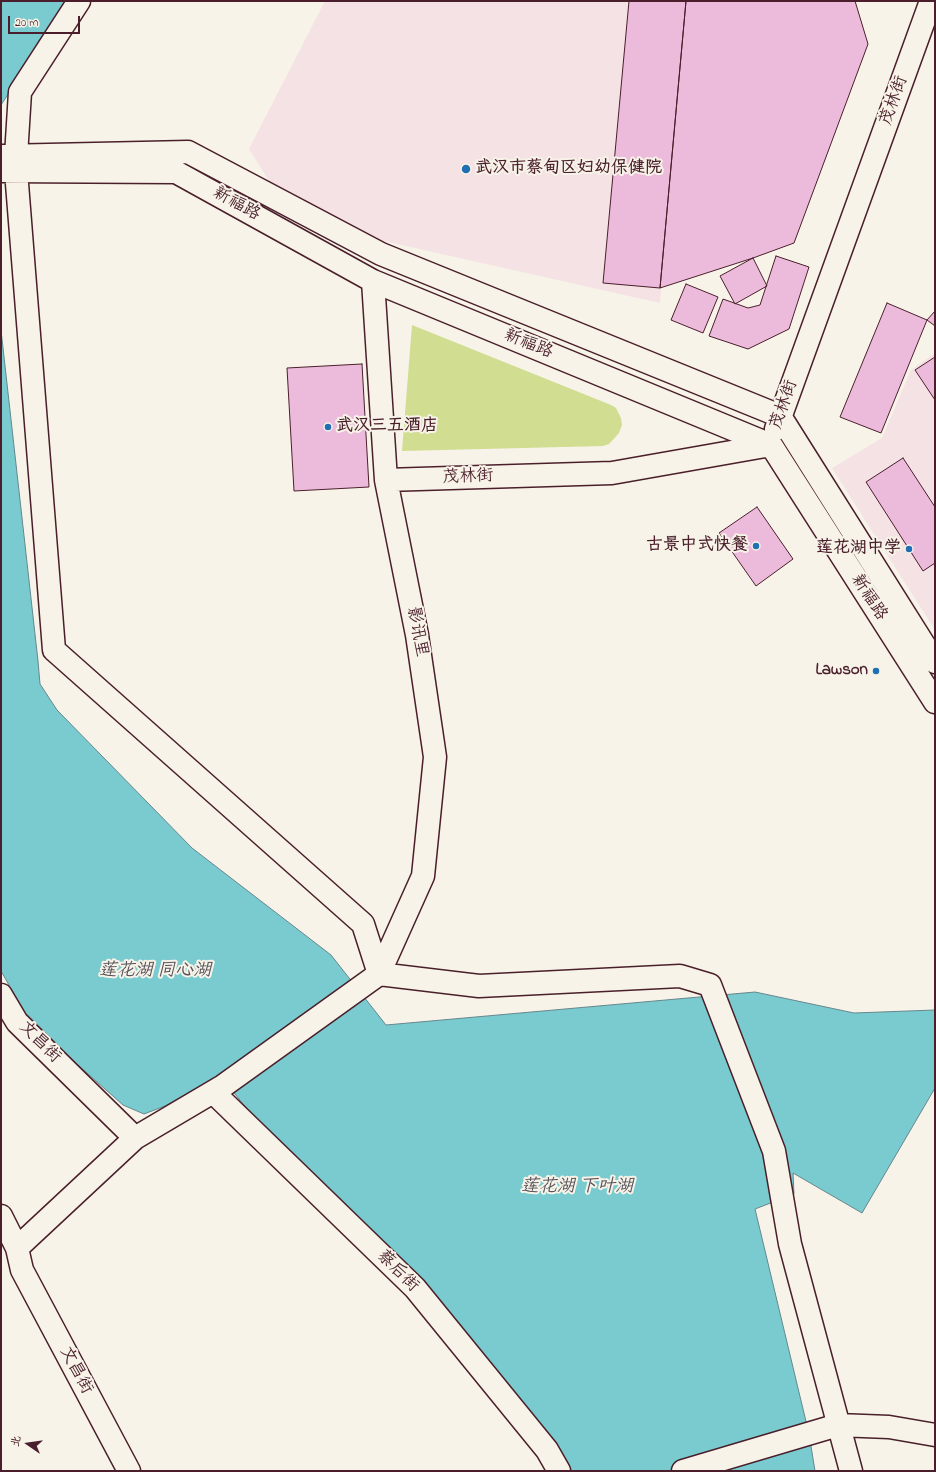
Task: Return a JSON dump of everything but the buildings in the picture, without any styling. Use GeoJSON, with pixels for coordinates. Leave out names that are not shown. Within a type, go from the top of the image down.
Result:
{"type":"FeatureCollection","features":[{"type":"Feature","properties":{"kind":"street"},"geometry":{"type":"LineString","coordinates":[[79,1],[20,92],[8,164],[54,650],[364,924],[379,974]]}},
{"type":"Feature","properties":{"kind":"street","name":"茂林街"},"geometry":{"type":"LineString","coordinates":[[386,480],[612,473],[771,445],[780,416],[931,1]]}},
{"type":"Feature","properties":{"kind":"street","name":"新福路"},"geometry":{"type":"LineString","coordinates":[[8,164],[188,152],[381,254],[780,416],[935,662]]}},
{"type":"Feature","properties":{"kind":"street","name":"新福路"},"geometry":{"type":"LineString","coordinates":[[8,164],[176,172],[373,281],[771,445],[935,702]]}},
{"type":"Feature","properties":{"kind":"street","name":"影讯里"},"geometry":{"type":"LineString","coordinates":[[373,281],[386,480],[417,635],[435,757],[424,876],[379,974]]}},
{"type":"Feature","properties":{"kind":"street"},"geometry":{"type":"LineString","coordinates":[[17,1248],[135,1138],[218,1089],[379,974],[479,986],[680,976],[710,985],[774,1151],[790,1244],[851,1471]]}},
{"type":"Feature","properties":{"kind":"street","name":"文昌街"},"geometry":{"type":"LineString","coordinates":[[1,995],[16,1022],[135,1138]]}},
{"type":"Feature","properties":{"kind":"street","name":"蔡后街"},"geometry":{"type":"LineString","coordinates":[[218,1089],[415,1288],[547,1450],[559,1471]]}},
{"type":"Feature","properties":{"kind":"street","name":"文昌街"},"geometry":{"type":"LineString","coordinates":[[1,1216],[17,1248],[22,1270],[129,1471]]}},
{"type":"Feature","properties":{"kind":"street"},"geometry":{"type":"LineString","coordinates":[[682,1471],[838,1425],[889,1427],[935,1435]]}},
{"type":"Feature","properties":{"kind":"shaded area","name":"武汉市蔡甸区妇幼保健院"},"geometry":{"type":"Polygon","coordinates":[[[325,1],[686,1],[660,303],[366,237],[274,189],[249,149],[325,1]]]}},
{"type":"Feature","properties":{"kind":"shaded area","name":"莲花湖中学"},"geometry":{"type":"Polygon","coordinates":[[[935,353],[935,630],[832,468],[882,438],[911,370],[935,353]]]}},
{"type":"Feature","properties":{"kind":"green space"},"geometry":{"type":"Polygon","coordinates":[[[412,325],[611,405],[616,408],[621,418],[622,425],[619,433],[609,444],[603,446],[402,451],[412,325]]]}},
{"type":"Feature","properties":{"kind":"water"},"geometry":{"type":"Polygon","coordinates":[[[1,1],[69,1],[1,105],[1,1]]]}},
{"type":"Feature","properties":{"kind":"water","name":"莲花湖 下叶湖"},"geometry":{"type":"Polygon","coordinates":[[[1,330],[40,684],[57,710],[192,848],[331,955],[386,1025],[755,992],[854,1013],[935,1010],[935,1088],[862,1213],[793,1173],[794,1194],[755,1209],[809,1434],[815,1471],[568,1471],[479,1351],[388,1246],[251,1114],[220,1075],[165,1106],[144,1114],[123,1105],[70,1058],[25,1013],[1,971],[1,330]]]}},
{"type":"Feature","properties":{"kind":"place","name":"武汉市蔡甸区妇幼保健院"},"geometry":{"type":"Point","coordinates":[466,169]}},
{"type":"Feature","properties":{"kind":"place","name":"武汉三五酒店"},"geometry":{"type":"Point","coordinates":[328,427]}},
{"type":"Feature","properties":{"kind":"place","name":"古景中式快餐"},"geometry":{"type":"Point","coordinates":[756,546]}},
{"type":"Feature","properties":{"kind":"place","name":"莲花湖中学"},"geometry":{"type":"Point","coordinates":[909,549]}},
{"type":"Feature","properties":{"kind":"place","name":"Lawson"},"geometry":{"type":"Point","coordinates":[876,671]}},
{"type":"Feature","properties":{"kind":"water label","name":"莲花湖 同心湖"},"geometry":{"type":"Point","coordinates":[155,972]}}]}
